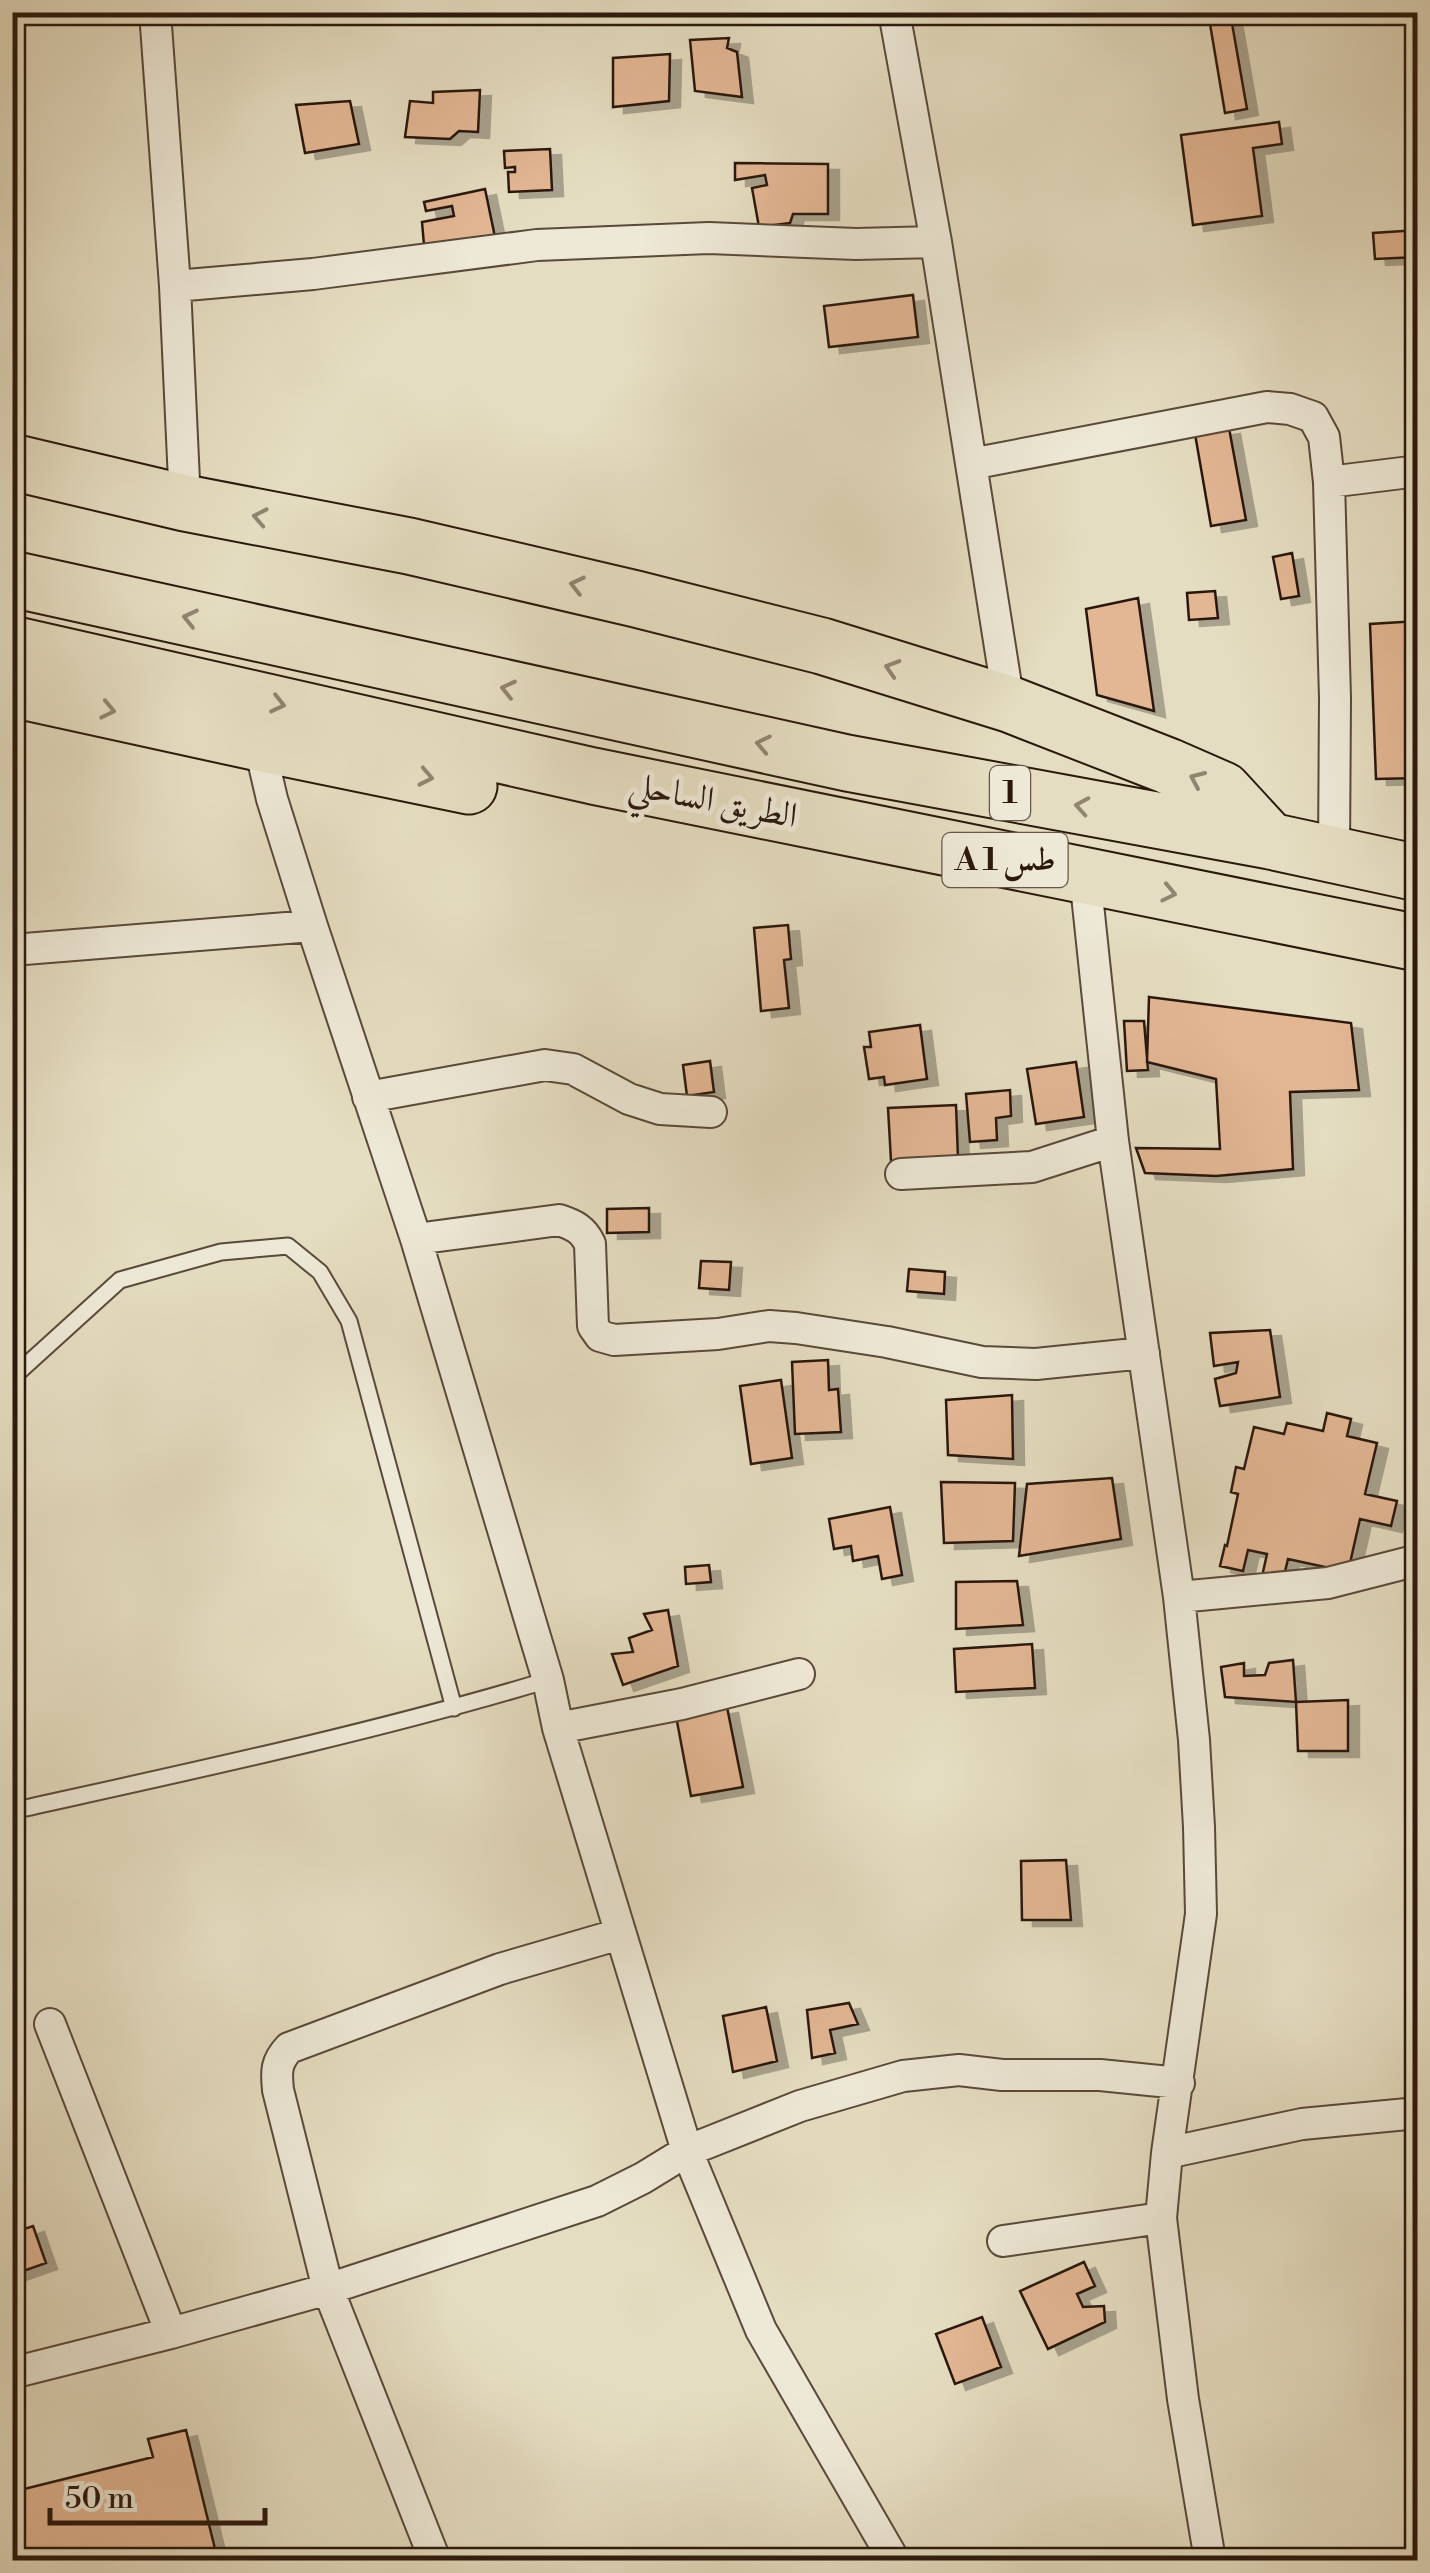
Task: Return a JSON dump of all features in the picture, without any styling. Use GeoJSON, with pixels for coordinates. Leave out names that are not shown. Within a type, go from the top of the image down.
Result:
{"type":"FeatureCollection","features":[{"type":"Feature","properties":{"kind":"highway"},"geometry":{"type":"LineString","coordinates":[[12,462],[186,503],[409,546],[822,646],[1009,704],[1168,766],[1223,790],[1270,840]]}},
{"type":"Feature","properties":{"kind":"highway","name":"الطريق الساحلي"},"geometry":{"type":"LineString","coordinates":[[12,579],[848,762],[1270,840],[1418,873]]}},
{"type":"Feature","properties":{"kind":"highway","name":"الطريق الساحلي"},"geometry":{"type":"LineString","coordinates":[[12,644],[593,776],[1418,943]]}},
{"type":"Feature","properties":{"kind":"highway"},"geometry":{"type":"LineString","coordinates":[[12,689],[655,824],[730,834],[891,837]]}},
{"type":"Feature","properties":{"kind":"street"},"geometry":{"type":"LineString","coordinates":[[154,12],[175,286],[186,503]]}},
{"type":"Feature","properties":{"kind":"street"},"geometry":{"type":"LineString","coordinates":[[894,12],[936,242],[1009,704]]}},
{"type":"Feature","properties":{"kind":"street"},"geometry":{"type":"LineString","coordinates":[[175,286],[313,274],[538,245],[709,238],[856,244],[936,242]]}},
{"type":"Feature","properties":{"kind":"street"},"geometry":{"type":"LineString","coordinates":[[972,464],[1268,408],[1313,416],[1324,436],[1328,482],[1335,698],[1334,854]]}},
{"type":"Feature","properties":{"kind":"street"},"geometry":{"type":"LineString","coordinates":[[1328,482],[1418,471]]}},
{"type":"Feature","properties":{"kind":"street"},"geometry":{"type":"LineString","coordinates":[[259,743],[272,799],[312,926],[416,1239],[548,1680],[558,1728],[687,2151],[761,2330],[894,2560]]}},
{"type":"Feature","properties":{"kind":"street"},"geometry":{"type":"LineString","coordinates":[[1085,876],[1113,1141],[1179,1598],[1195,1758],[1201,1914],[1161,2218],[1183,2400],[1210,2560]]}},
{"type":"Feature","properties":{"kind":"street"},"geometry":{"type":"LineString","coordinates":[[12,950],[312,926]]}},
{"type":"Feature","properties":{"kind":"street"},"geometry":{"type":"LineString","coordinates":[[368,1097],[545,1065],[573,1069],[629,1099],[660,1109],[711,1112]]}},
{"type":"Feature","properties":{"kind":"street"},"geometry":{"type":"LineString","coordinates":[[901,1174],[1032,1168],[1113,1141]]}},
{"type":"Feature","properties":{"kind":"street"},"geometry":{"type":"LineString","coordinates":[[416,1239],[559,1220],[575,1226],[585,1232],[590,1244],[593,1326],[600,1336],[614,1340],[718,1334],[769,1326],[888,1342],[982,1362],[1036,1364],[1144,1354]]}},
{"type":"Feature","properties":{"kind":"street"},"geometry":{"type":"LineString","coordinates":[[1179,1598],[1328,1583],[1418,1560]]}},
{"type":"Feature","properties":{"kind":"street"},"geometry":{"type":"LineString","coordinates":[[558,1728],[682,1704],[799,1674]]}},
{"type":"Feature","properties":{"kind":"street"},"geometry":{"type":"LineString","coordinates":[[435,2560],[328,2289],[276,2071],[289,2048],[500,1969],[620,1934]]}},
{"type":"Feature","properties":{"kind":"street"},"geometry":{"type":"LineString","coordinates":[[50,2024],[171,2333]]}},
{"type":"Feature","properties":{"kind":"street"},"geometry":{"type":"LineString","coordinates":[[12,2373],[328,2289],[597,2201],[687,2151],[800,2106],[903,2076],[959,2070],[1035,2076],[1100,2075],[1178,2083]]}},
{"type":"Feature","properties":{"kind":"street"},"geometry":{"type":"LineString","coordinates":[[1167,2154],[1302,2124],[1418,2114]]}},
{"type":"Feature","properties":{"kind":"street"},"geometry":{"type":"LineString","coordinates":[[1002,2241],[1161,2218]]}},
{"type":"Feature","properties":{"kind":"lane"},"geometry":{"type":"LineString","coordinates":[[12,1378],[120,1280],[221,1252],[288,1246],[320,1272],[349,1321],[454,1708]]}},
{"type":"Feature","properties":{"kind":"lane"},"geometry":{"type":"LineString","coordinates":[[12,1811],[262,1756],[548,1680]]}},
{"type":"Feature","properties":{"kind":"building"},"geometry":{"type":"Polygon","coordinates":[[[1208,12],[1230,12],[1247,109],[1225,113],[1208,12]]]}},
{"type":"Feature","properties":{"kind":"building"},"geometry":{"type":"Polygon","coordinates":[[[729,38],[727,48],[737,52],[742,97],[695,91],[690,40],[729,38]]]}},
{"type":"Feature","properties":{"kind":"building"},"geometry":{"type":"Polygon","coordinates":[[[670,54],[669,101],[613,107],[613,58],[670,54]]]}},
{"type":"Feature","properties":{"kind":"building"},"geometry":{"type":"Polygon","coordinates":[[[480,90],[478,132],[459,131],[450,139],[405,137],[410,101],[433,103],[433,92],[480,90]]]}},
{"type":"Feature","properties":{"kind":"building"},"geometry":{"type":"Polygon","coordinates":[[[350,101],[359,144],[305,153],[296,105],[350,101]]]}},
{"type":"Feature","properties":{"kind":"building"},"geometry":{"type":"Polygon","coordinates":[[[1279,122],[1282,144],[1253,148],[1262,216],[1193,225],[1181,135],[1279,122]]]}},
{"type":"Feature","properties":{"kind":"building"},"geometry":{"type":"Polygon","coordinates":[[[550,149],[552,190],[509,192],[508,172],[515,172],[515,167],[505,168],[504,151],[550,149]]]}},
{"type":"Feature","properties":{"kind":"building"},"geometry":{"type":"Polygon","coordinates":[[[735,163],[828,164],[828,214],[793,214],[790,223],[759,227],[752,188],[767,185],[765,175],[735,180],[735,163]]]}},
{"type":"Feature","properties":{"kind":"building"},"geometry":{"type":"Polygon","coordinates":[[[485,189],[495,237],[424,245],[422,222],[454,216],[452,206],[426,211],[424,202],[485,189]]]}},
{"type":"Feature","properties":{"kind":"building"},"geometry":{"type":"Polygon","coordinates":[[[1418,230],[1418,257],[1375,259],[1373,233],[1418,230]]]}},
{"type":"Feature","properties":{"kind":"building"},"geometry":{"type":"Polygon","coordinates":[[[913,295],[918,337],[829,347],[824,306],[913,295]]]}},
{"type":"Feature","properties":{"kind":"building"},"geometry":{"type":"Polygon","coordinates":[[[1229,428],[1246,520],[1211,526],[1195,434],[1229,428]]]}},
{"type":"Feature","properties":{"kind":"building"},"geometry":{"type":"Polygon","coordinates":[[[1292,553],[1299,596],[1281,599],[1273,557],[1292,553]]]}},
{"type":"Feature","properties":{"kind":"building"},"geometry":{"type":"Polygon","coordinates":[[[1215,591],[1218,618],[1189,620],[1187,593],[1215,591]]]}},
{"type":"Feature","properties":{"kind":"building"},"geometry":{"type":"Polygon","coordinates":[[[1138,598],[1154,711],[1097,695],[1086,609],[1138,598]]]}},
{"type":"Feature","properties":{"kind":"building"},"geometry":{"type":"Polygon","coordinates":[[[1418,621],[1418,778],[1376,779],[1370,624],[1418,621]]]}},
{"type":"Feature","properties":{"kind":"building"},"geometry":{"type":"Polygon","coordinates":[[[788,925],[791,959],[784,960],[789,1008],[761,1011],[754,928],[788,925]]]}},
{"type":"Feature","properties":{"kind":"building"},"geometry":{"type":"Polygon","coordinates":[[[1149,997],[1351,1023],[1359,1090],[1290,1092],[1293,1169],[1216,1176],[1145,1173],[1136,1148],[1220,1149],[1216,1079],[1147,1062],[1149,997]]]}},
{"type":"Feature","properties":{"kind":"building"},"geometry":{"type":"Polygon","coordinates":[[[1124,1021],[1144,1021],[1148,1070],[1127,1071],[1124,1021]]]}},
{"type":"Feature","properties":{"kind":"building"},"geometry":{"type":"Polygon","coordinates":[[[920,1025],[927,1079],[885,1085],[884,1077],[869,1079],[864,1047],[871,1047],[869,1032],[920,1025]]]}},
{"type":"Feature","properties":{"kind":"building"},"geometry":{"type":"Polygon","coordinates":[[[710,1061],[714,1092],[687,1096],[683,1065],[710,1061]]]}},
{"type":"Feature","properties":{"kind":"building"},"geometry":{"type":"Polygon","coordinates":[[[1076,1062],[1084,1117],[1036,1124],[1027,1069],[1076,1062]]]}},
{"type":"Feature","properties":{"kind":"building"},"geometry":{"type":"Polygon","coordinates":[[[1010,1090],[1011,1116],[996,1118],[997,1140],[970,1142],[966,1094],[1010,1090]]]}},
{"type":"Feature","properties":{"kind":"building"},"geometry":{"type":"Polygon","coordinates":[[[956,1105],[958,1158],[891,1161],[888,1108],[956,1105]]]}},
{"type":"Feature","properties":{"kind":"building"},"geometry":{"type":"Polygon","coordinates":[[[649,1208],[649,1232],[607,1233],[607,1209],[649,1208]]]}},
{"type":"Feature","properties":{"kind":"building"},"geometry":{"type":"Polygon","coordinates":[[[701,1261],[731,1262],[729,1290],[699,1288],[701,1261]]]}},
{"type":"Feature","properties":{"kind":"building"},"geometry":{"type":"Polygon","coordinates":[[[909,1269],[945,1272],[944,1294],[907,1291],[909,1269]]]}},
{"type":"Feature","properties":{"kind":"building"},"geometry":{"type":"Polygon","coordinates":[[[1270,1330],[1280,1397],[1220,1406],[1215,1379],[1236,1373],[1238,1362],[1214,1366],[1210,1333],[1270,1330]]]}},
{"type":"Feature","properties":{"kind":"building"},"geometry":{"type":"Polygon","coordinates":[[[828,1360],[829,1390],[838,1389],[841,1432],[795,1434],[792,1362],[828,1360]]]}},
{"type":"Feature","properties":{"kind":"building"},"geometry":{"type":"Polygon","coordinates":[[[781,1380],[792,1458],[751,1464],[740,1386],[781,1380]]]}},
{"type":"Feature","properties":{"kind":"building"},"geometry":{"type":"Polygon","coordinates":[[[1012,1395],[1013,1459],[948,1455],[946,1400],[1012,1395]]]}},
{"type":"Feature","properties":{"kind":"building"},"geometry":{"type":"Polygon","coordinates":[[[1327,1413],[1351,1419],[1347,1436],[1377,1443],[1365,1494],[1397,1501],[1391,1526],[1360,1519],[1348,1572],[1288,1559],[1284,1576],[1263,1572],[1267,1554],[1248,1550],[1243,1571],[1220,1566],[1238,1494],[1231,1492],[1236,1467],[1244,1469],[1254,1427],[1284,1434],[1287,1423],[1323,1431],[1327,1413]]]}},
{"type":"Feature","properties":{"kind":"building"},"geometry":{"type":"Polygon","coordinates":[[[1112,1478],[1121,1539],[1019,1556],[1027,1484],[1112,1478]]]}},
{"type":"Feature","properties":{"kind":"building"},"geometry":{"type":"Polygon","coordinates":[[[941,1482],[1015,1483],[1013,1541],[944,1543],[941,1482]]]}},
{"type":"Feature","properties":{"kind":"building"},"geometry":{"type":"Polygon","coordinates":[[[890,1507],[902,1575],[882,1579],[878,1556],[853,1561],[851,1546],[834,1549],[829,1519],[890,1507]]]}},
{"type":"Feature","properties":{"kind":"building"},"geometry":{"type":"Polygon","coordinates":[[[709,1565],[711,1582],[686,1584],[685,1567],[709,1565]]]}},
{"type":"Feature","properties":{"kind":"building"},"geometry":{"type":"Polygon","coordinates":[[[1017,1581],[1023,1625],[956,1629],[956,1582],[1017,1581]]]}},
{"type":"Feature","properties":{"kind":"building"},"geometry":{"type":"Polygon","coordinates":[[[668,1610],[678,1666],[623,1685],[612,1654],[633,1652],[629,1638],[652,1630],[644,1614],[668,1610]]]}},
{"type":"Feature","properties":{"kind":"building"},"geometry":{"type":"Polygon","coordinates":[[[1032,1644],[1035,1688],[956,1692],[954,1649],[1032,1644]]]}},
{"type":"Feature","properties":{"kind":"building"},"geometry":{"type":"Polygon","coordinates":[[[1293,1660],[1296,1702],[1225,1697],[1221,1667],[1244,1663],[1244,1676],[1265,1675],[1269,1663],[1293,1660]]]}},
{"type":"Feature","properties":{"kind":"building"},"geometry":{"type":"Polygon","coordinates":[[[1348,1700],[1348,1751],[1298,1751],[1296,1702],[1348,1700]]]}},
{"type":"Feature","properties":{"kind":"building"},"geometry":{"type":"Polygon","coordinates":[[[727,1707],[743,1787],[691,1796],[676,1716],[727,1707]]]}},
{"type":"Feature","properties":{"kind":"building"},"geometry":{"type":"Polygon","coordinates":[[[1066,1860],[1071,1920],[1022,1920],[1021,1861],[1066,1860]]]}},
{"type":"Feature","properties":{"kind":"building"},"geometry":{"type":"Polygon","coordinates":[[[849,2003],[858,2024],[830,2030],[835,2053],[812,2058],[807,2010],[849,2003]]]}},
{"type":"Feature","properties":{"kind":"building"},"geometry":{"type":"Polygon","coordinates":[[[766,2007],[777,2061],[733,2072],[723,2016],[766,2007]]]}},
{"type":"Feature","properties":{"kind":"building"},"geometry":{"type":"Polygon","coordinates":[[[33,2226],[46,2263],[12,2275],[12,2233],[33,2226]]]}},
{"type":"Feature","properties":{"kind":"building"},"geometry":{"type":"Polygon","coordinates":[[[1084,2262],[1095,2286],[1077,2294],[1083,2307],[1104,2306],[1105,2322],[1048,2349],[1020,2291],[1084,2262]]]}},
{"type":"Feature","properties":{"kind":"building"},"geometry":{"type":"Polygon","coordinates":[[[982,2317],[1001,2367],[955,2384],[936,2334],[982,2317]]]}},
{"type":"Feature","properties":{"kind":"building"},"geometry":{"type":"Polygon","coordinates":[[[186,2430],[216,2553],[184,2560],[12,2560],[12,2492],[153,2457],[148,2439],[186,2430]]]}}]}
